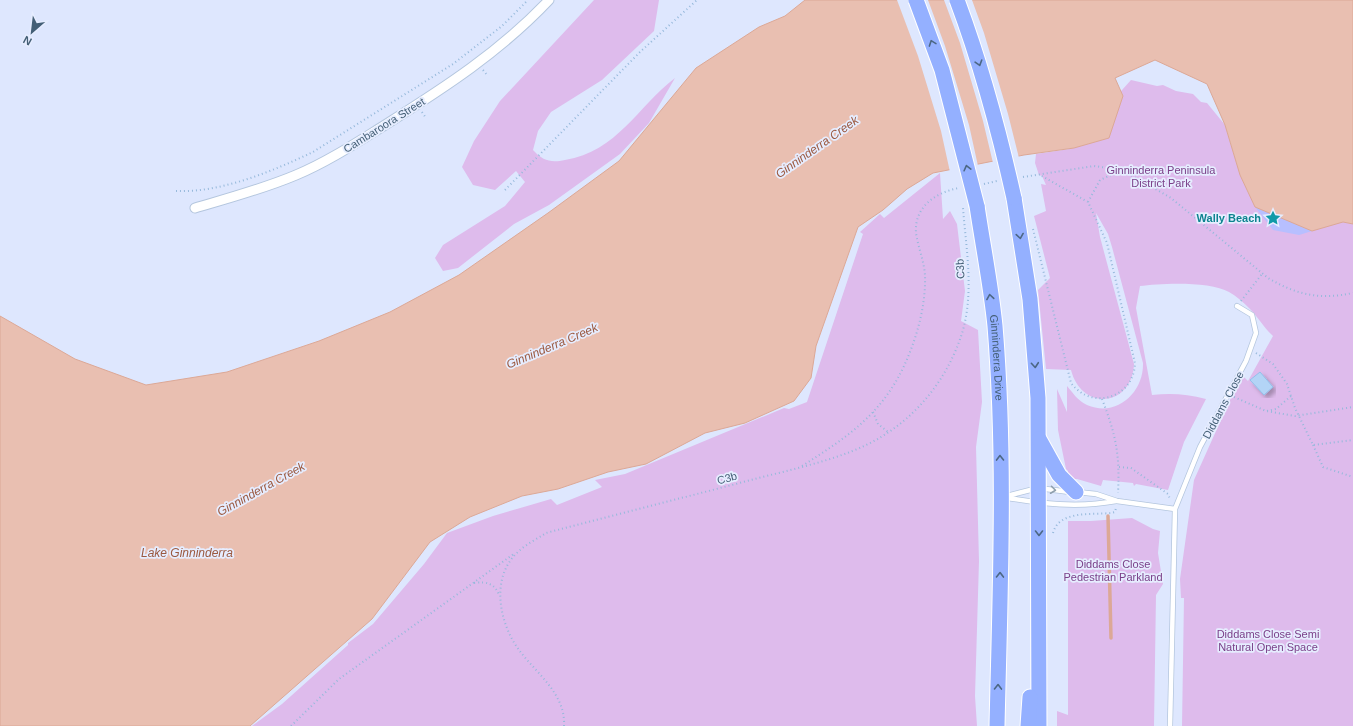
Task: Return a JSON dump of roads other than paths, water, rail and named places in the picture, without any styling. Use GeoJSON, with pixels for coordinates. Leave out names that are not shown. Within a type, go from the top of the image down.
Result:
{"type":"FeatureCollection","features":[{"type":"Feature","properties":{"kind":"main road","name":"Ginninderra Drive"},"geometry":{"type":"LineString","coordinates":[[916,0],[942,70],[994,324],[1001,497],[998,726]]}},
{"type":"Feature","properties":{"kind":"main road"},"geometry":{"type":"LineString","coordinates":[[957,0],[991,104],[1014,198],[1030,299],[1038,398],[1039,726]]}},
{"type":"Feature","properties":{"kind":"main road"},"geometry":{"type":"LineString","coordinates":[[1038,438],[1059,475],[1076,492]]}},
{"type":"Feature","properties":{"kind":"main road"},"geometry":{"type":"LineString","coordinates":[[1028,726],[1039,615]]}},
{"type":"Feature","properties":{"kind":"street","name":"Cambaroora Street"},"geometry":{"type":"LineString","coordinates":[[195,208],[237,196],[295,176],[342,152],[465,73],[510,38],[548,0]]}},
{"type":"Feature","properties":{"kind":"lane","name":"Diddams Close"},"geometry":{"type":"LineString","coordinates":[[1170,726],[1175,509],[1200,447],[1250,350],[1256,333],[1252,315],[1237,306]]}},
{"type":"Feature","properties":{"kind":"lane"},"geometry":{"type":"LineString","coordinates":[[1001,497],[1038,488],[1096,494],[1117,501],[1175,509]]}},
{"type":"Feature","properties":{"kind":"lane"},"geometry":{"type":"LineString","coordinates":[[1001,497],[1038,504],[1095,505],[1117,501]]}},
{"type":"Feature","properties":{"kind":"water","name":"Lake Ginninderra"},"geometry":{"type":"Polygon","coordinates":[[[805,0],[1353,0],[1353,224],[1343,222],[1312,231],[1255,207],[1240,175],[1225,125],[1207,84],[1155,60],[1115,78],[1123,96],[1109,138],[1074,148],[1024,155],[933,173],[907,189],[883,210],[858,227],[816,346],[811,378],[794,401],[745,423],[705,433],[646,464],[608,472],[558,489],[522,496],[470,517],[430,542],[372,619],[250,726],[0,726],[0,316],[75,359],[146,385],[227,372],[319,341],[390,312],[459,275],[548,213],[619,161],[696,68],[759,27],[785,16],[805,0]]]}},
{"type":"Feature","properties":{"kind":"waterway"},"geometry":{"type":"LineString","coordinates":[[1108,516],[1111,638]]}},
{"type":"Feature","properties":{"kind":"place","name":"Wally Beach"},"geometry":{"type":"Point","coordinates":[1273,218]}},
{"type":"Feature","properties":{"kind":"water label","name":"Ginninderra Creek"},"geometry":{"type":"Point","coordinates":[817,147]}},
{"type":"Feature","properties":{"kind":"water label","name":"Ginninderra Creek"},"geometry":{"type":"Point","coordinates":[552,346]}},
{"type":"Feature","properties":{"kind":"water label","name":"Ginninderra Creek"},"geometry":{"type":"Point","coordinates":[261,489]}},
{"type":"Feature","properties":{"kind":"park label","name":"Ginninderra Peninsula District Park"},"geometry":{"type":"Point","coordinates":[1161,176]}},
{"type":"Feature","properties":{"kind":"park label","name":"Diddams Close Pedestrian Parkland"},"geometry":{"type":"Point","coordinates":[1113,570]}},
{"type":"Feature","properties":{"kind":"park label","name":"Diddams Close Semi Natural Open Space"},"geometry":{"type":"Point","coordinates":[1268,640]}}]}
